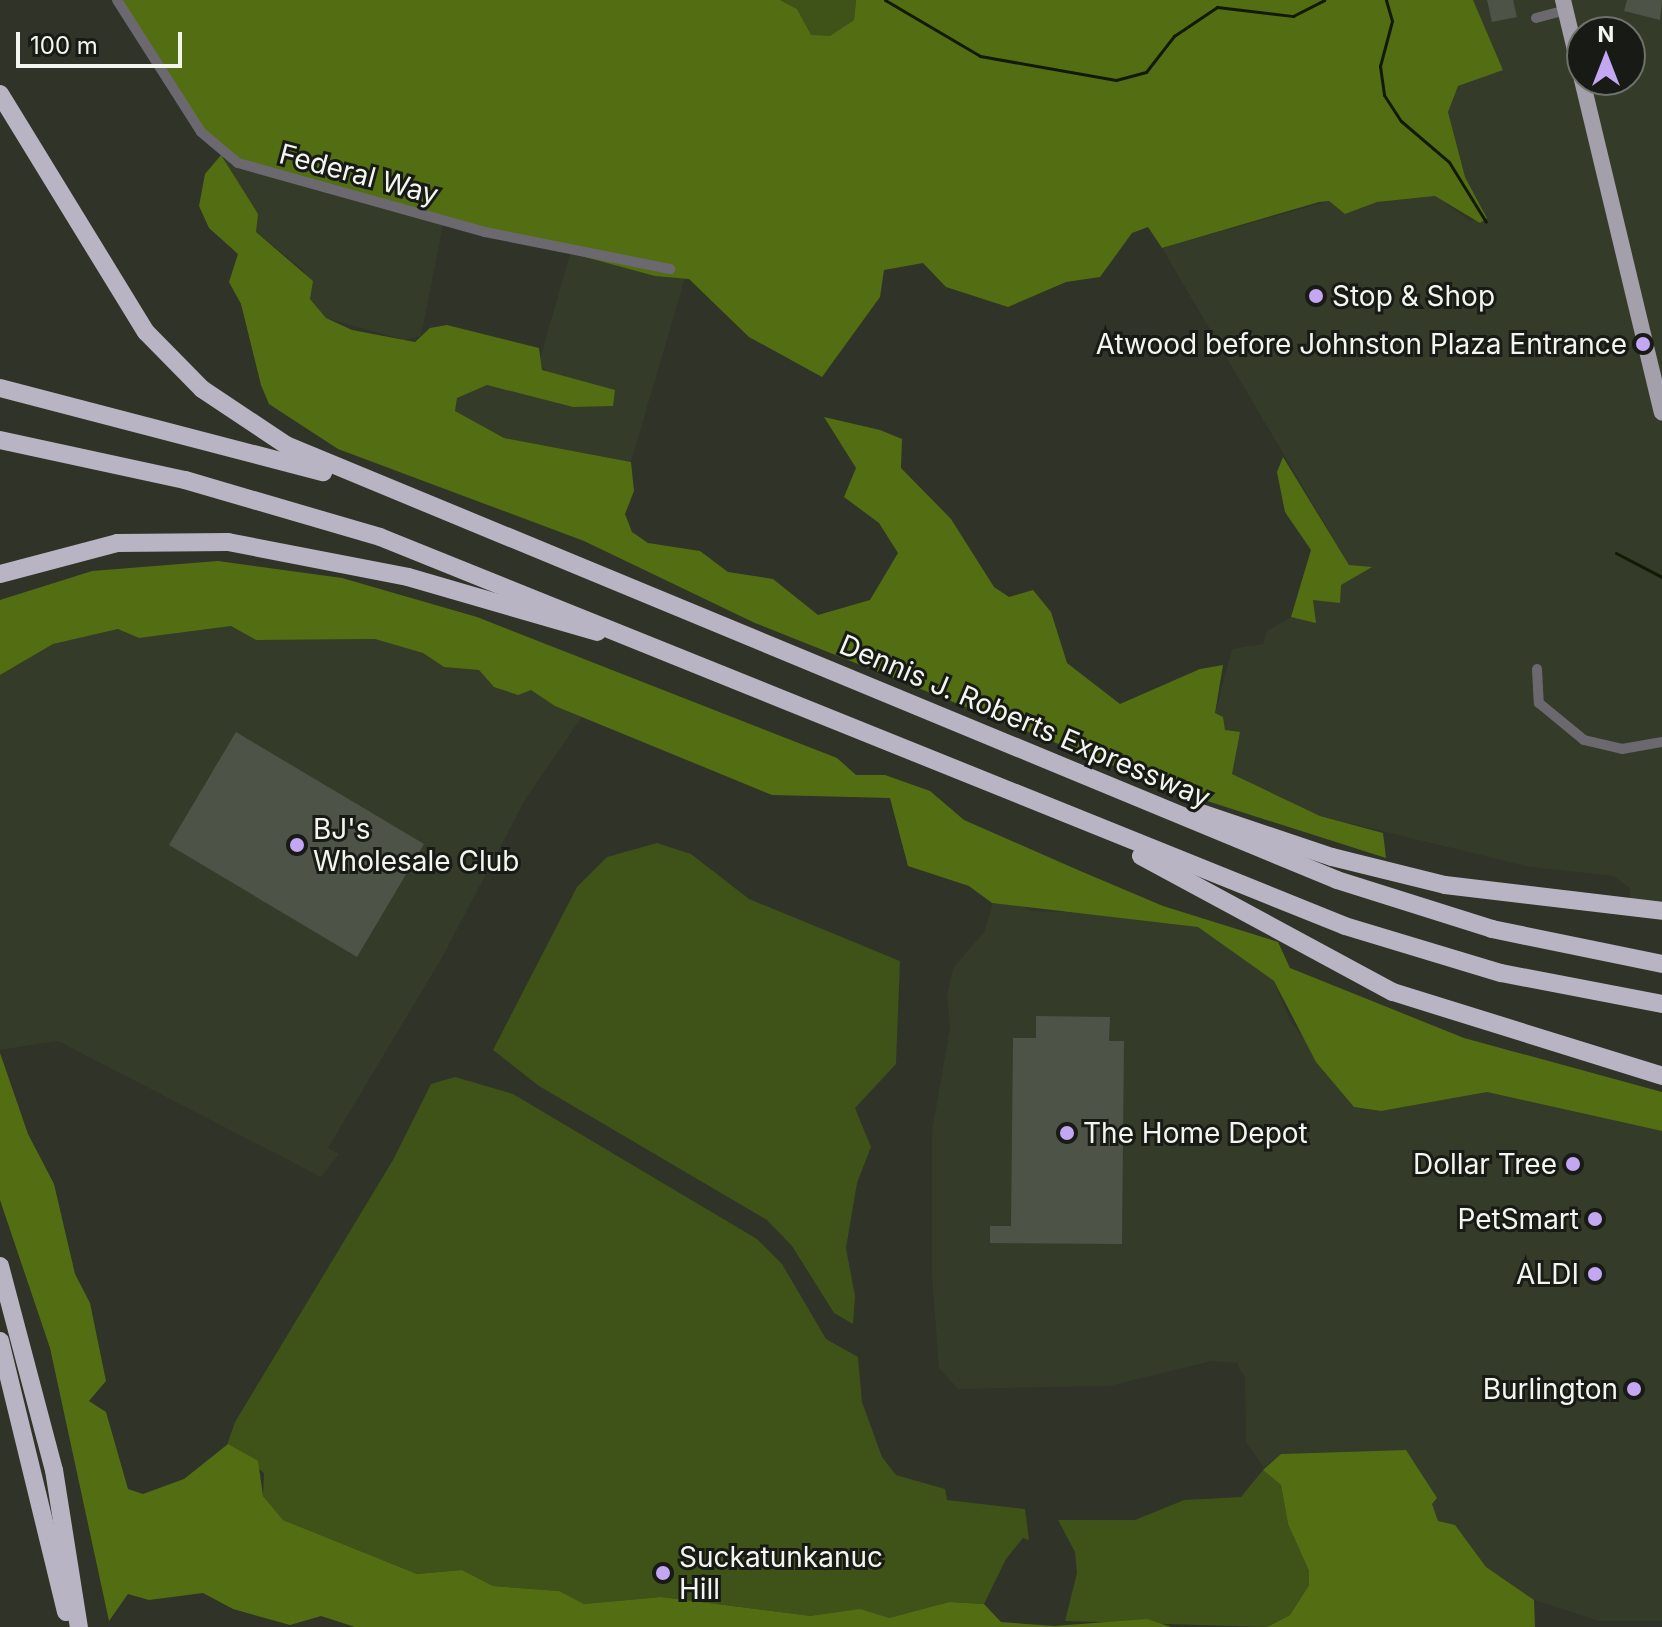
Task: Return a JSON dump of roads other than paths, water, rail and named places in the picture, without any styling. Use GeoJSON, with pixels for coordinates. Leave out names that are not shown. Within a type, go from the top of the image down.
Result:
{"type":"FeatureCollection","features":[{"type":"Feature","properties":{"kind":"highway"},"geometry":{"type":"LineString","coordinates":[[0,94],[111,282],[173,362],[269,435],[381,484]]}},
{"type":"Feature","properties":{"kind":"highway"},"geometry":{"type":"LineString","coordinates":[[0,388],[381,484]]}},
{"type":"Feature","properties":{"kind":"highway"},"geometry":{"type":"LineString","coordinates":[[0,440],[158,473],[341,524],[702,664],[1060,814],[1409,947],[1542,982],[1662,1004]]}},
{"type":"Feature","properties":{"kind":"highway","name":"Dennis J. Roberts Expressway"},"geometry":{"type":"LineString","coordinates":[[381,484],[1376,894],[1518,936],[1662,964]]}},
{"type":"Feature","properties":{"kind":"highway"},"geometry":{"type":"LineString","coordinates":[[0,574],[117,543],[228,542],[408,577],[702,664]]}},
{"type":"Feature","properties":{"kind":"highway"},"geometry":{"type":"LineString","coordinates":[[1018,748],[1385,871],[1514,897],[1662,911]]}},
{"type":"Feature","properties":{"kind":"highway"},"geometry":{"type":"LineString","coordinates":[[1060,814],[1393,992],[1662,1076]]}},
{"type":"Feature","properties":{"kind":"highway"},"geometry":{"type":"LineString","coordinates":[[0,1266],[57,1483],[79,1627]]}},
{"type":"Feature","properties":{"kind":"highway"},"geometry":{"type":"LineString","coordinates":[[0,1341],[68,1627]]}},
{"type":"Feature","properties":{"kind":"main road"},"geometry":{"type":"LineString","coordinates":[[1586,96],[1662,412]]}},
{"type":"Feature","properties":{"kind":"street","name":"Federal Way"},"geometry":{"type":"LineString","coordinates":[[117,0],[201,132],[238,163],[485,232],[670,269]]}},
{"type":"Feature","properties":{"kind":"street"},"geometry":{"type":"LineString","coordinates":[[1536,18],[1564,5]]}},
{"type":"Feature","properties":{"kind":"street"},"geometry":{"type":"LineString","coordinates":[[1537,669],[1539,703],[1584,740],[1622,749],[1662,742]]}},
{"type":"Feature","properties":{"kind":"waterway"},"geometry":{"type":"LineString","coordinates":[[885,0],[980,56],[1116,80],[1146,72],[1174,36],[1217,7],[1293,16],[1324,0]]}},
{"type":"Feature","properties":{"kind":"waterway"},"geometry":{"type":"LineString","coordinates":[[1386,0],[1392,21],[1380,66],[1384,95],[1401,121],[1449,162],[1486,222]]}},
{"type":"Feature","properties":{"kind":"waterway"},"geometry":{"type":"LineString","coordinates":[[1616,553],[1662,577]]}},
{"type":"Feature","properties":{"kind":"place","name":"Stop & Shop"},"geometry":{"type":"Point","coordinates":[1316,296]}},
{"type":"Feature","properties":{"kind":"place","name":"Atwood before Johnston Plaza Entrance"},"geometry":{"type":"Point","coordinates":[1643,344]}},
{"type":"Feature","properties":{"kind":"place","name":"BJ's Wholesale Club"},"geometry":{"type":"Point","coordinates":[297,845]}},
{"type":"Feature","properties":{"kind":"place","name":"The Home Depot"},"geometry":{"type":"Point","coordinates":[1067,1133]}},
{"type":"Feature","properties":{"kind":"place","name":"Dollar Tree"},"geometry":{"type":"Point","coordinates":[1573,1164]}},
{"type":"Feature","properties":{"kind":"place","name":"PetSmart"},"geometry":{"type":"Point","coordinates":[1595,1219]}},
{"type":"Feature","properties":{"kind":"place","name":"ALDI"},"geometry":{"type":"Point","coordinates":[1595,1274]}},
{"type":"Feature","properties":{"kind":"place","name":"Burlington"},"geometry":{"type":"Point","coordinates":[1634,1389]}},
{"type":"Feature","properties":{"kind":"place","name":"Suckatunkanuc Hill"},"geometry":{"type":"Point","coordinates":[663,1573]}}]}
